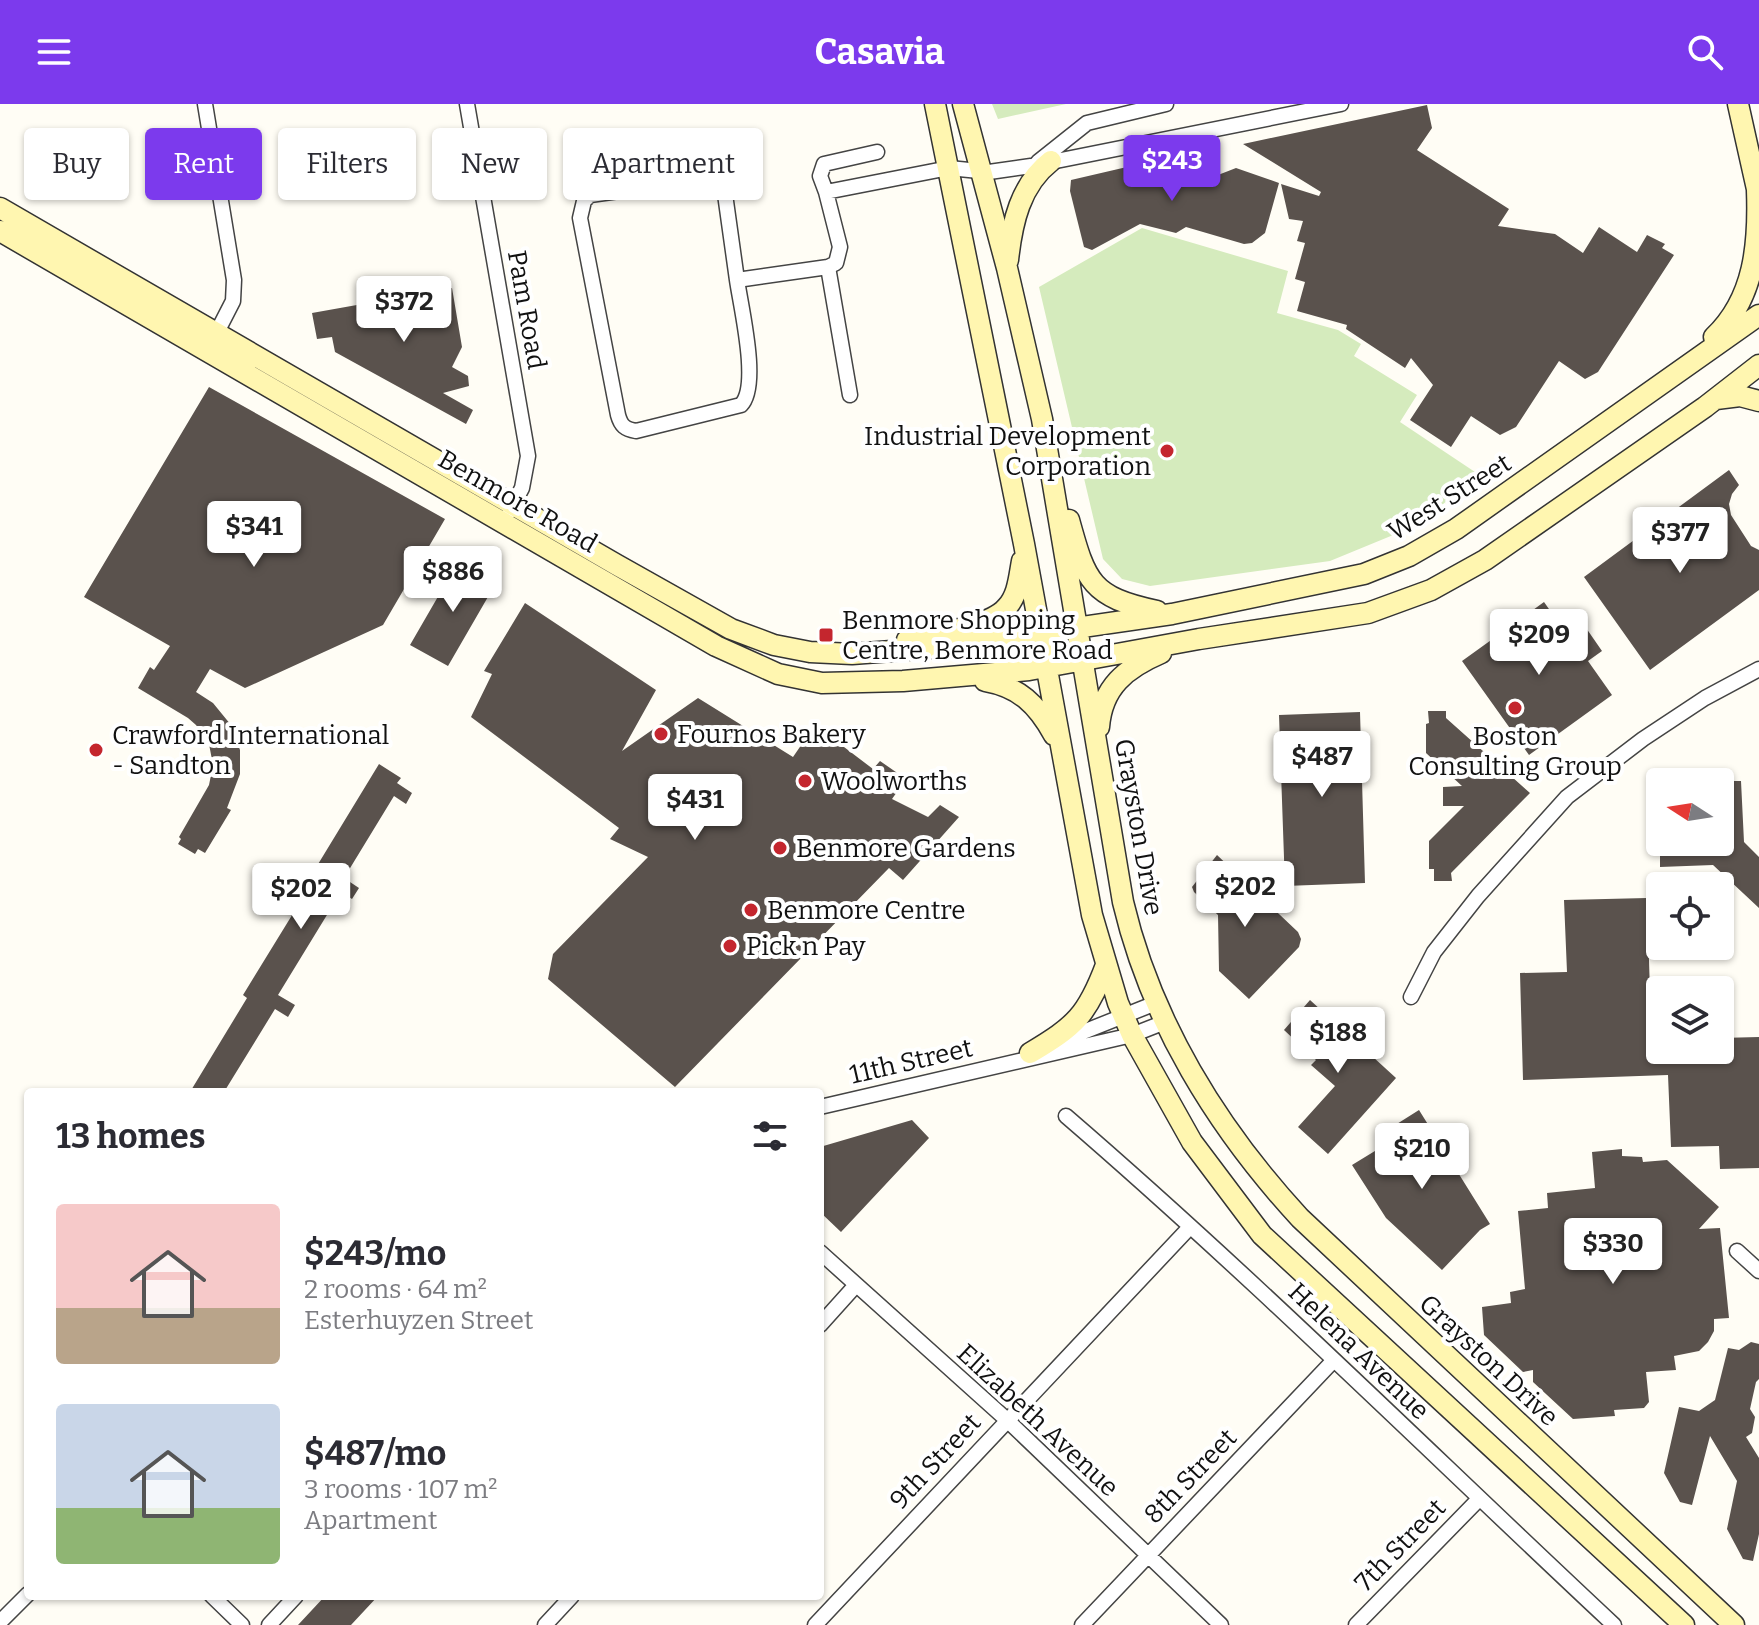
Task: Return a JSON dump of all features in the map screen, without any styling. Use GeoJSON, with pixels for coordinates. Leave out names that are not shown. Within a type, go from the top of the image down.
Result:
{"type":"FeatureCollection","features":[{"type":"Feature","properties":{"kind":"main road"},"geometry":{"type":"LineString","coordinates":[[935,104],[1024,544],[1092,915],[1106,965],[1132,1035],[1192,1142],[1262,1235],[1684,1625]]}},
{"type":"Feature","properties":{"kind":"main road","name":"Grayston Drive"},"geometry":{"type":"LineString","coordinates":[[963,104],[1007,268],[1042,419],[1125,910],[1143,970],[1160,1012],[1225,1126],[1300,1218],[1734,1625]]}},
{"type":"Feature","properties":{"kind":"main road"},"geometry":{"type":"LineString","coordinates":[[1668,381],[1725,326],[1748,286],[1759,229],[1758,194],[1738,104]]}},
{"type":"Feature","properties":{"kind":"main road"},"geometry":{"type":"LineString","coordinates":[[1007,268],[1020,202],[1041,164]]}},
{"type":"Feature","properties":{"kind":"main road","name":"Benmore Road"},"geometry":{"type":"LineString","coordinates":[[0,208],[212,342]]}},
{"type":"Feature","properties":{"kind":"main road","name":"Benmore Road"},"geometry":{"type":"LineString","coordinates":[[0,231],[212,342],[509,513],[744,634],[794,649],[852,654],[945,647],[1076,629]]}},
{"type":"Feature","properties":{"kind":"main road","name":"West Street"},"geometry":{"type":"LineString","coordinates":[[1076,629],[1172,614],[1340,581],[1378,570],[1409,556],[1471,518],[1759,315]]}},
{"type":"Feature","properties":{"kind":"main road"},"geometry":{"type":"LineString","coordinates":[[1082,661],[1199,639],[1340,619],[1386,608],[1431,590],[1485,560],[1759,365]]}},
{"type":"Feature","properties":{"kind":"main road"},"geometry":{"type":"LineString","coordinates":[[1714,399],[1740,396],[1759,401]]}},
{"type":"Feature","properties":{"kind":"main road"},"geometry":{"type":"LineString","coordinates":[[1042,419],[1077,548],[1088,576],[1116,600],[1172,614]]}},
{"type":"Feature","properties":{"kind":"main road","name":"Benmore Road"},"geometry":{"type":"LineString","coordinates":[[509,513],[716,646],[778,674],[840,683],[967,677],[1082,661]]}},
{"type":"Feature","properties":{"kind":"main road"},"geometry":{"type":"LineString","coordinates":[[852,654],[983,622],[999,615],[1008,606],[1018,586],[1024,544]]}},
{"type":"Feature","properties":{"kind":"main road"},"geometry":{"type":"LineString","coordinates":[[1098,746],[1103,704],[1118,677],[1151,657],[1199,639]]}},
{"type":"Feature","properties":{"kind":"main road"},"geometry":{"type":"LineString","coordinates":[[967,677],[1007,686],[1022,694],[1041,712],[1059,745]]}},
{"type":"Feature","properties":{"kind":"main road"},"geometry":{"type":"LineString","coordinates":[[1022,1057],[1062,1034],[1080,1018],[1095,995],[1106,965]]}},
{"type":"Feature","properties":{"kind":"street"},"geometry":{"type":"LineString","coordinates":[[205,104],[234,280],[233,301],[212,342]]}},
{"type":"Feature","properties":{"kind":"street","name":"Pam Road"},"geometry":{"type":"LineString","coordinates":[[467,104],[528,456],[522,488],[509,513]]}},
{"type":"Feature","properties":{"kind":"street"},"geometry":{"type":"LineString","coordinates":[[1041,164],[1087,123],[1166,104]]}},
{"type":"Feature","properties":{"kind":"street"},"geometry":{"type":"LineString","coordinates":[[826,192],[949,168],[980,172],[1041,164],[1341,104]]}},
{"type":"Feature","properties":{"kind":"street"},"geometry":{"type":"LineString","coordinates":[[737,280],[828,267],[836,263],[840,247],[820,176],[824,164],[877,152]]}},
{"type":"Feature","properties":{"kind":"street"},"geometry":{"type":"LineString","coordinates":[[705,179],[719,181],[724,187],[737,280],[750,377],[747,399],[741,405],[636,431],[621,424],[580,218],[584,201],[590,195],[705,179]]}},
{"type":"Feature","properties":{"kind":"street"},"geometry":{"type":"LineString","coordinates":[[828,267],[850,395]]}},
{"type":"Feature","properties":{"kind":"street"},"geometry":{"type":"LineString","coordinates":[[1411,997],[1434,952],[1469,907],[1567,797],[1643,739],[1705,698],[1759,669]]}},
{"type":"Feature","properties":{"kind":"street","name":"11th Street"},"geometry":{"type":"LineString","coordinates":[[1022,1057],[1123,1015],[1160,1012]]}},
{"type":"Feature","properties":{"kind":"street","name":"11th Street"},"geometry":{"type":"LineString","coordinates":[[824,1106],[1022,1057],[1132,1035],[1160,1012]]}},
{"type":"Feature","properties":{"kind":"street","name":"Helena Avenue"},"geometry":{"type":"LineString","coordinates":[[1066,1116],[1334,1360],[1614,1625]]}},
{"type":"Feature","properties":{"kind":"street","name":"9th Street"},"geometry":{"type":"LineString","coordinates":[[815,1625],[1190,1227]]}},
{"type":"Feature","properties":{"kind":"street"},"geometry":{"type":"LineString","coordinates":[[1737,1251],[1759,1271]]}},
{"type":"Feature","properties":{"kind":"street","name":"Elizabeth Avenue"},"geometry":{"type":"LineString","coordinates":[[824,1256],[1007,1420],[1221,1625]]}},
{"type":"Feature","properties":{"kind":"street"},"geometry":{"type":"LineString","coordinates":[[824,1321],[856,1285]]}},
{"type":"Feature","properties":{"kind":"street","name":"8th Street"},"geometry":{"type":"LineString","coordinates":[[1082,1625],[1334,1360]]}},
{"type":"Feature","properties":{"kind":"street","name":"7th Street"},"geometry":{"type":"LineString","coordinates":[[1356,1625],[1479,1499]]}},
{"type":"Feature","properties":{"kind":"street"},"geometry":{"type":"LineString","coordinates":[[0,1622],[24,1598]]}},
{"type":"Feature","properties":{"kind":"street"},"geometry":{"type":"LineString","coordinates":[[216,1600],[242,1625]]}},
{"type":"Feature","properties":{"kind":"street"},"geometry":{"type":"LineString","coordinates":[[269,1625],[292,1600]]}},
{"type":"Feature","properties":{"kind":"street"},"geometry":{"type":"LineString","coordinates":[[545,1625],[568,1600]]}},
{"type":"Feature","properties":{"kind":"green space"},"geometry":{"type":"Polygon","coordinates":[[[992,104],[1066,104],[998,119],[992,104]]]}},
{"type":"Feature","properties":{"kind":"green space"},"geometry":{"type":"Polygon","coordinates":[[[1142,228],[1288,271],[1277,313],[1338,330],[1361,344],[1354,356],[1417,395],[1400,422],[1478,474],[1420,524],[1330,561],[1150,586],[1122,579],[1103,559],[1039,287],[1142,228]]]}},
{"type":"Feature","properties":{"kind":"building"},"geometry":{"type":"Polygon","coordinates":[[[1427,105],[1432,128],[1417,150],[1509,209],[1498,226],[1555,234],[1583,253],[1599,227],[1637,252],[1647,235],[1665,244],[1662,248],[1674,255],[1598,372],[1585,379],[1559,361],[1516,427],[1500,435],[1471,416],[1451,447],[1410,420],[1433,385],[1411,358],[1405,368],[1346,329],[1347,325],[1297,311],[1305,282],[1295,279],[1305,243],[1297,241],[1303,221],[1289,219],[1281,184],[1319,196],[1321,192],[1243,144],[1427,105]]]}},
{"type":"Feature","properties":{"kind":"building"},"geometry":{"type":"Polygon","coordinates":[[[1157,160],[1171,185],[1200,170],[1218,175],[1236,168],[1279,183],[1265,233],[1252,243],[1244,244],[1186,227],[1176,233],[1140,224],[1092,250],[1084,247],[1070,191],[1071,180],[1157,160]]]}},
{"type":"Feature","properties":{"kind":"building"},"geometry":{"type":"Polygon","coordinates":[[[452,288],[462,347],[452,367],[468,376],[469,386],[443,393],[473,410],[466,424],[335,352],[332,337],[317,339],[312,313],[452,288]]]}},
{"type":"Feature","properties":{"kind":"building"},"geometry":{"type":"Polygon","coordinates":[[[209,387],[445,519],[383,625],[245,688],[210,669],[196,692],[213,703],[231,725],[240,750],[240,774],[227,808],[231,810],[205,853],[198,849],[195,854],[178,844],[209,785],[213,765],[209,744],[188,718],[138,688],[150,667],[154,670],[170,646],[84,597],[209,387]]]}},
{"type":"Feature","properties":{"kind":"building"},"geometry":{"type":"Polygon","coordinates":[[[1729,470],[1739,485],[1729,504],[1731,515],[1751,546],[1759,550],[1759,590],[1650,670],[1584,577],[1729,470]]]}},
{"type":"Feature","properties":{"kind":"building"},"geometry":{"type":"Polygon","coordinates":[[[458,562],[496,583],[448,666],[410,645],[458,562]]]}},
{"type":"Feature","properties":{"kind":"building"},"geometry":{"type":"Polygon","coordinates":[[[1544,602],[1568,636],[1584,625],[1602,651],[1588,661],[1612,695],[1529,755],[1462,661],[1544,602]]]}},
{"type":"Feature","properties":{"kind":"building","name":"Benmore Gardens"},"geometry":{"type":"Polygon","coordinates":[[[525,603],[656,690],[622,751],[698,698],[793,757],[815,725],[873,769],[880,761],[906,779],[892,799],[928,817],[940,805],[959,817],[903,880],[889,868],[675,1087],[548,979],[553,954],[648,857],[610,839],[619,828],[471,717],[492,674],[484,671],[525,603]]]}},
{"type":"Feature","properties":{"kind":"building"},"geometry":{"type":"Polygon","coordinates":[[[1428,711],[1446,711],[1446,718],[1530,793],[1451,873],[1452,881],[1434,881],[1434,869],[1429,869],[1429,841],[1464,806],[1443,806],[1443,787],[1462,786],[1426,753],[1428,711]]]}},
{"type":"Feature","properties":{"kind":"building"},"geometry":{"type":"Polygon","coordinates":[[[1360,712],[1365,883],[1285,886],[1279,715],[1360,712]]]}},
{"type":"Feature","properties":{"kind":"building"},"geometry":{"type":"Polygon","coordinates":[[[379,764],[401,778],[397,783],[412,793],[406,804],[394,796],[344,878],[359,888],[352,899],[341,892],[278,995],[295,1005],[288,1017],[275,1009],[226,1088],[192,1088],[247,998],[243,995],[313,881],[309,879],[379,764]]]}},
{"type":"Feature","properties":{"kind":"building"},"geometry":{"type":"Polygon","coordinates":[[[1734,781],[1741,781],[1744,842],[1759,857],[1759,908],[1734,885],[1734,872],[1720,872],[1713,865],[1660,867],[1660,856],[1734,856],[1734,781]]]}},
{"type":"Feature","properties":{"kind":"building"},"geometry":{"type":"Polygon","coordinates":[[[1217,855],[1298,932],[1301,939],[1299,947],[1249,999],[1219,971],[1218,915],[1192,887],[1217,855]]]}},
{"type":"Feature","properties":{"kind":"building"},"geometry":{"type":"Polygon","coordinates":[[[1646,898],[1646,960],[1649,960],[1649,976],[1646,976],[1646,1064],[1734,1064],[1734,1038],[1759,1037],[1759,1168],[1720,1169],[1719,1146],[1671,1147],[1668,1075],[1523,1080],[1520,973],[1567,972],[1564,900],[1646,898]]]}},
{"type":"Feature","properties":{"kind":"building"},"geometry":{"type":"Polygon","coordinates":[[[1310,1000],[1345,1032],[1353,1023],[1369,1037],[1361,1046],[1396,1078],[1328,1154],[1298,1127],[1335,1086],[1311,1065],[1316,1060],[1284,1030],[1310,1000]]]}},
{"type":"Feature","properties":{"kind":"building"},"geometry":{"type":"Polygon","coordinates":[[[1419,1110],[1490,1224],[1480,1230],[1442,1270],[1386,1218],[1352,1165],[1388,1143],[1381,1134],[1419,1110]]]}},
{"type":"Feature","properties":{"kind":"building"},"geometry":{"type":"Polygon","coordinates":[[[912,1120],[929,1138],[841,1232],[824,1216],[824,1146],[912,1120]]]}},
{"type":"Feature","properties":{"kind":"building"},"geometry":{"type":"Polygon","coordinates":[[[1622,1149],[1622,1156],[1642,1157],[1643,1162],[1667,1160],[1719,1207],[1699,1229],[1720,1228],[1729,1318],[1714,1319],[1714,1331],[1699,1351],[1674,1356],[1676,1370],[1646,1372],[1649,1402],[1644,1408],[1614,1410],[1615,1416],[1573,1419],[1533,1382],[1533,1370],[1523,1372],[1484,1335],[1482,1307],[1511,1303],[1510,1292],[1525,1289],[1518,1211],[1548,1208],[1547,1193],[1595,1188],[1592,1152],[1622,1149]]]}},
{"type":"Feature","properties":{"kind":"building"},"geometry":{"type":"Polygon","coordinates":[[[1751,1342],[1759,1344],[1759,1379],[1750,1409],[1755,1417],[1752,1433],[1746,1437],[1759,1458],[1759,1534],[1753,1561],[1743,1559],[1727,1529],[1737,1481],[1710,1436],[1692,1505],[1680,1502],[1664,1473],[1679,1407],[1699,1411],[1715,1400],[1728,1348],[1739,1350],[1751,1342]]]}},
{"type":"Feature","properties":{"kind":"building"},"geometry":{"type":"Polygon","coordinates":[[[321,1600],[374,1600],[351,1625],[298,1625],[321,1600]]]}},
{"type":"Feature","properties":{"kind":"place","name":"Industrial Development Corporation"},"geometry":{"type":"Point","coordinates":[1167,451]}},
{"type":"Feature","properties":{"kind":"place","name":"Benmore Shopping Centre, Benmore Road"},"geometry":{"type":"Point","coordinates":[826,635]}},
{"type":"Feature","properties":{"kind":"place","name":"Boston Consulting Group"},"geometry":{"type":"Point","coordinates":[1515,708]}},
{"type":"Feature","properties":{"kind":"place","name":"Fournos Bakery"},"geometry":{"type":"Point","coordinates":[661,734]}},
{"type":"Feature","properties":{"kind":"place","name":"Crawford International - Sandton"},"geometry":{"type":"Point","coordinates":[96,750]}},
{"type":"Feature","properties":{"kind":"place","name":"Woolworths"},"geometry":{"type":"Point","coordinates":[805,781]}},
{"type":"Feature","properties":{"kind":"place","name":"Benmore Gardens"},"geometry":{"type":"Point","coordinates":[780,848]}},
{"type":"Feature","properties":{"kind":"place","name":"Benmore Centre"},"geometry":{"type":"Point","coordinates":[751,910]}},
{"type":"Feature","properties":{"kind":"place","name":"Pick n Pay"},"geometry":{"type":"Point","coordinates":[730,946]}}]}
